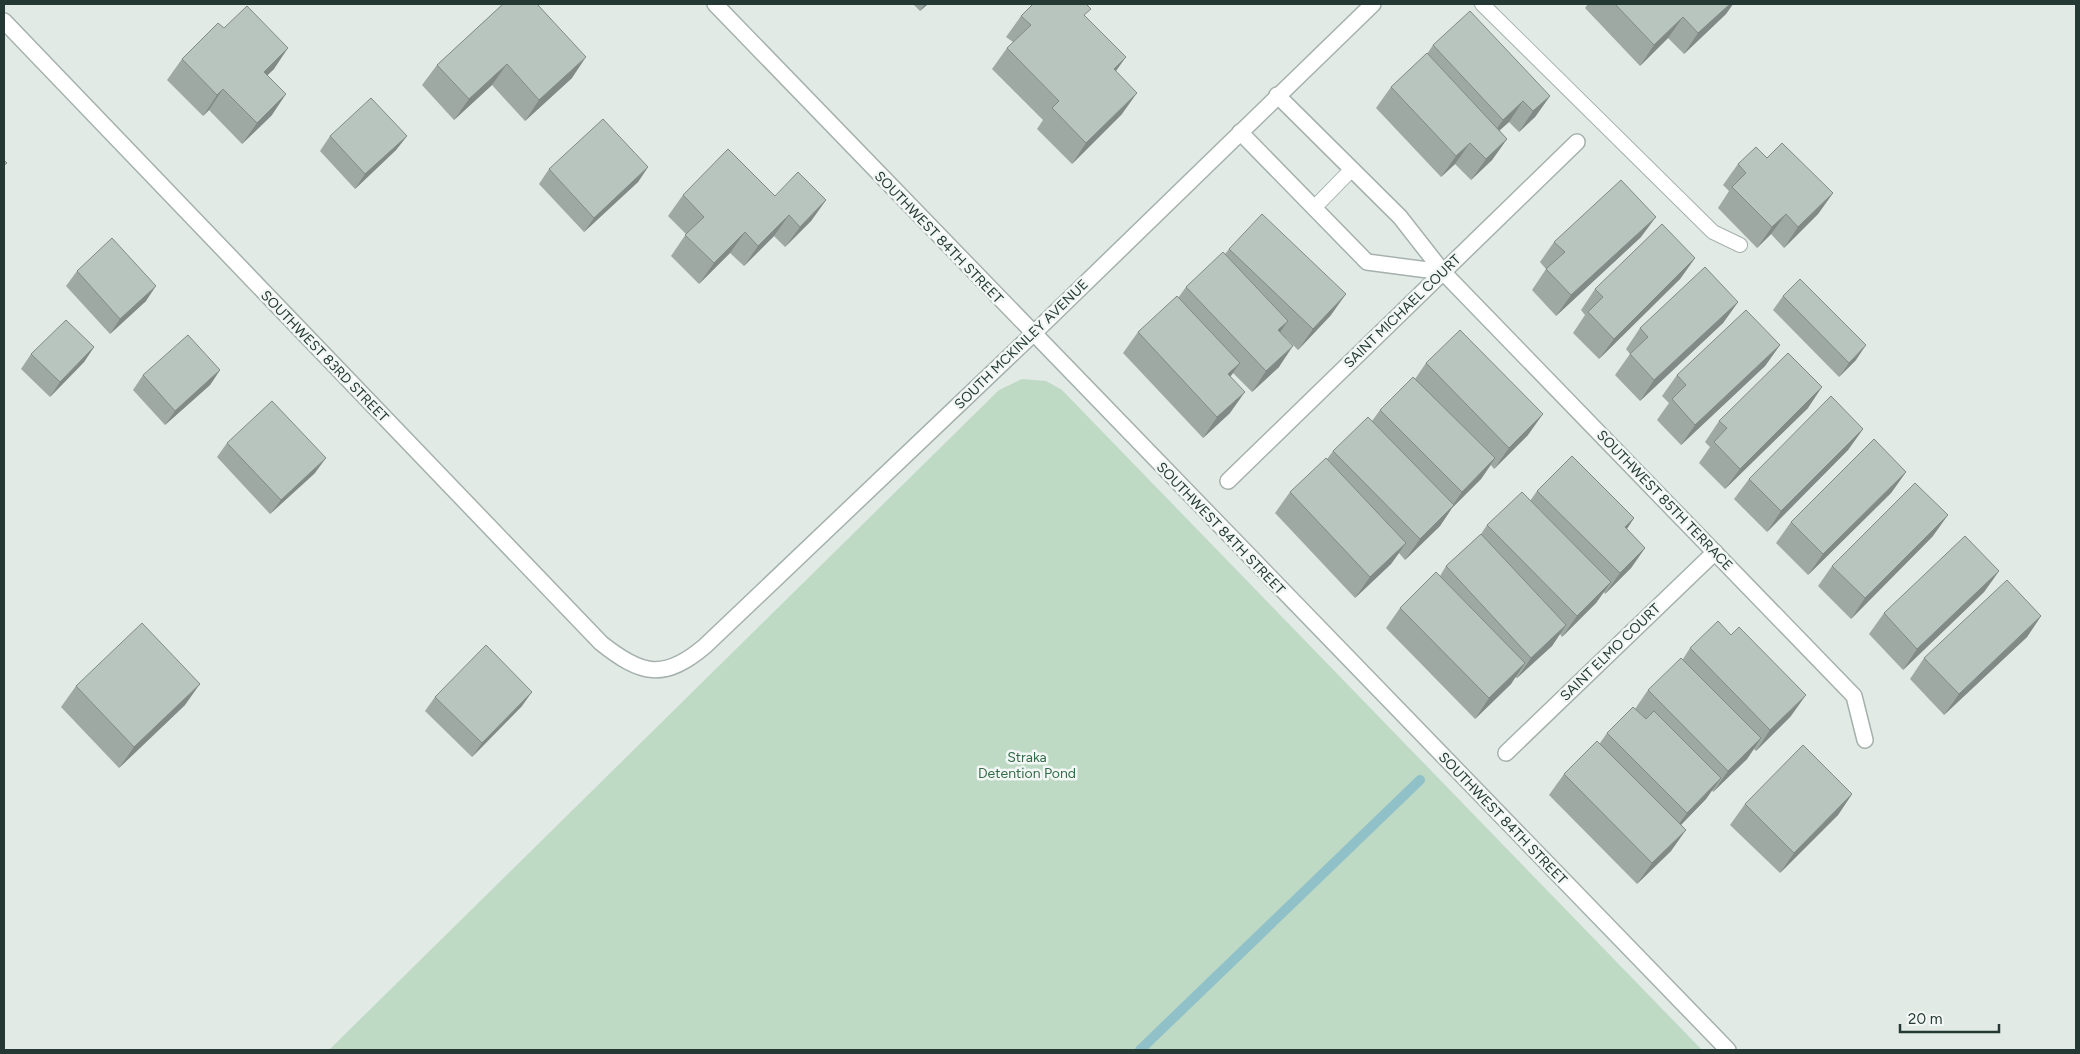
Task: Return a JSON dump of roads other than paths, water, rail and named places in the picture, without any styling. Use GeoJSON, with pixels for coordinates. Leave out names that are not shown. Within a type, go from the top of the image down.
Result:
{"type":"FeatureCollection","features":[{"type":"Feature","properties":{"kind":"street","name":"SOUTHWEST 84TH STREET"},"geometry":{"type":"LineString","coordinates":[[715,4],[1032,334],[1728,1050]]}},
{"type":"Feature","properties":{"kind":"street","name":"SOUTH MCKINLEY AVENUE"},"geometry":{"type":"LineString","coordinates":[[660,670],[675,666],[691,658],[705,646],[1032,334],[1373,4]]}},
{"type":"Feature","properties":{"kind":"street","name":"SOUTHWEST 83RD STREET"},"geometry":{"type":"LineString","coordinates":[[4,21],[601,643],[632,663],[646,669],[660,670]]}},
{"type":"Feature","properties":{"kind":"street","name":"SOUTHWEST 85TH TERRACE"},"geometry":{"type":"LineString","coordinates":[[1277,95],[1400,217],[1443,272],[1854,696],[1865,740]]}},
{"type":"Feature","properties":{"kind":"street"},"geometry":{"type":"LineString","coordinates":[[1240,132],[1367,262],[1443,272]]}},
{"type":"Feature","properties":{"kind":"street","name":"SAINT MICHAEL COURT"},"geometry":{"type":"LineString","coordinates":[[1228,481],[1577,142]]}},
{"type":"Feature","properties":{"kind":"street","name":"SAINT ELMO COURT"},"geometry":{"type":"LineString","coordinates":[[1506,753],[1715,552]]}},
{"type":"Feature","properties":{"kind":"lane"},"geometry":{"type":"LineString","coordinates":[[1482,4],[1713,232],[1740,245]]}},
{"type":"Feature","properties":{"kind":"lane"},"geometry":{"type":"LineString","coordinates":[[1314,208],[1352,169]]}},
{"type":"Feature","properties":{"kind":"waterway"},"geometry":{"type":"LineString","coordinates":[[1140,1050],[1420,780]]}},
{"type":"Feature","properties":{"kind":"park label","name":"Straka Detention Pond"},"geometry":{"type":"Point","coordinates":[1027,766]}}]}
